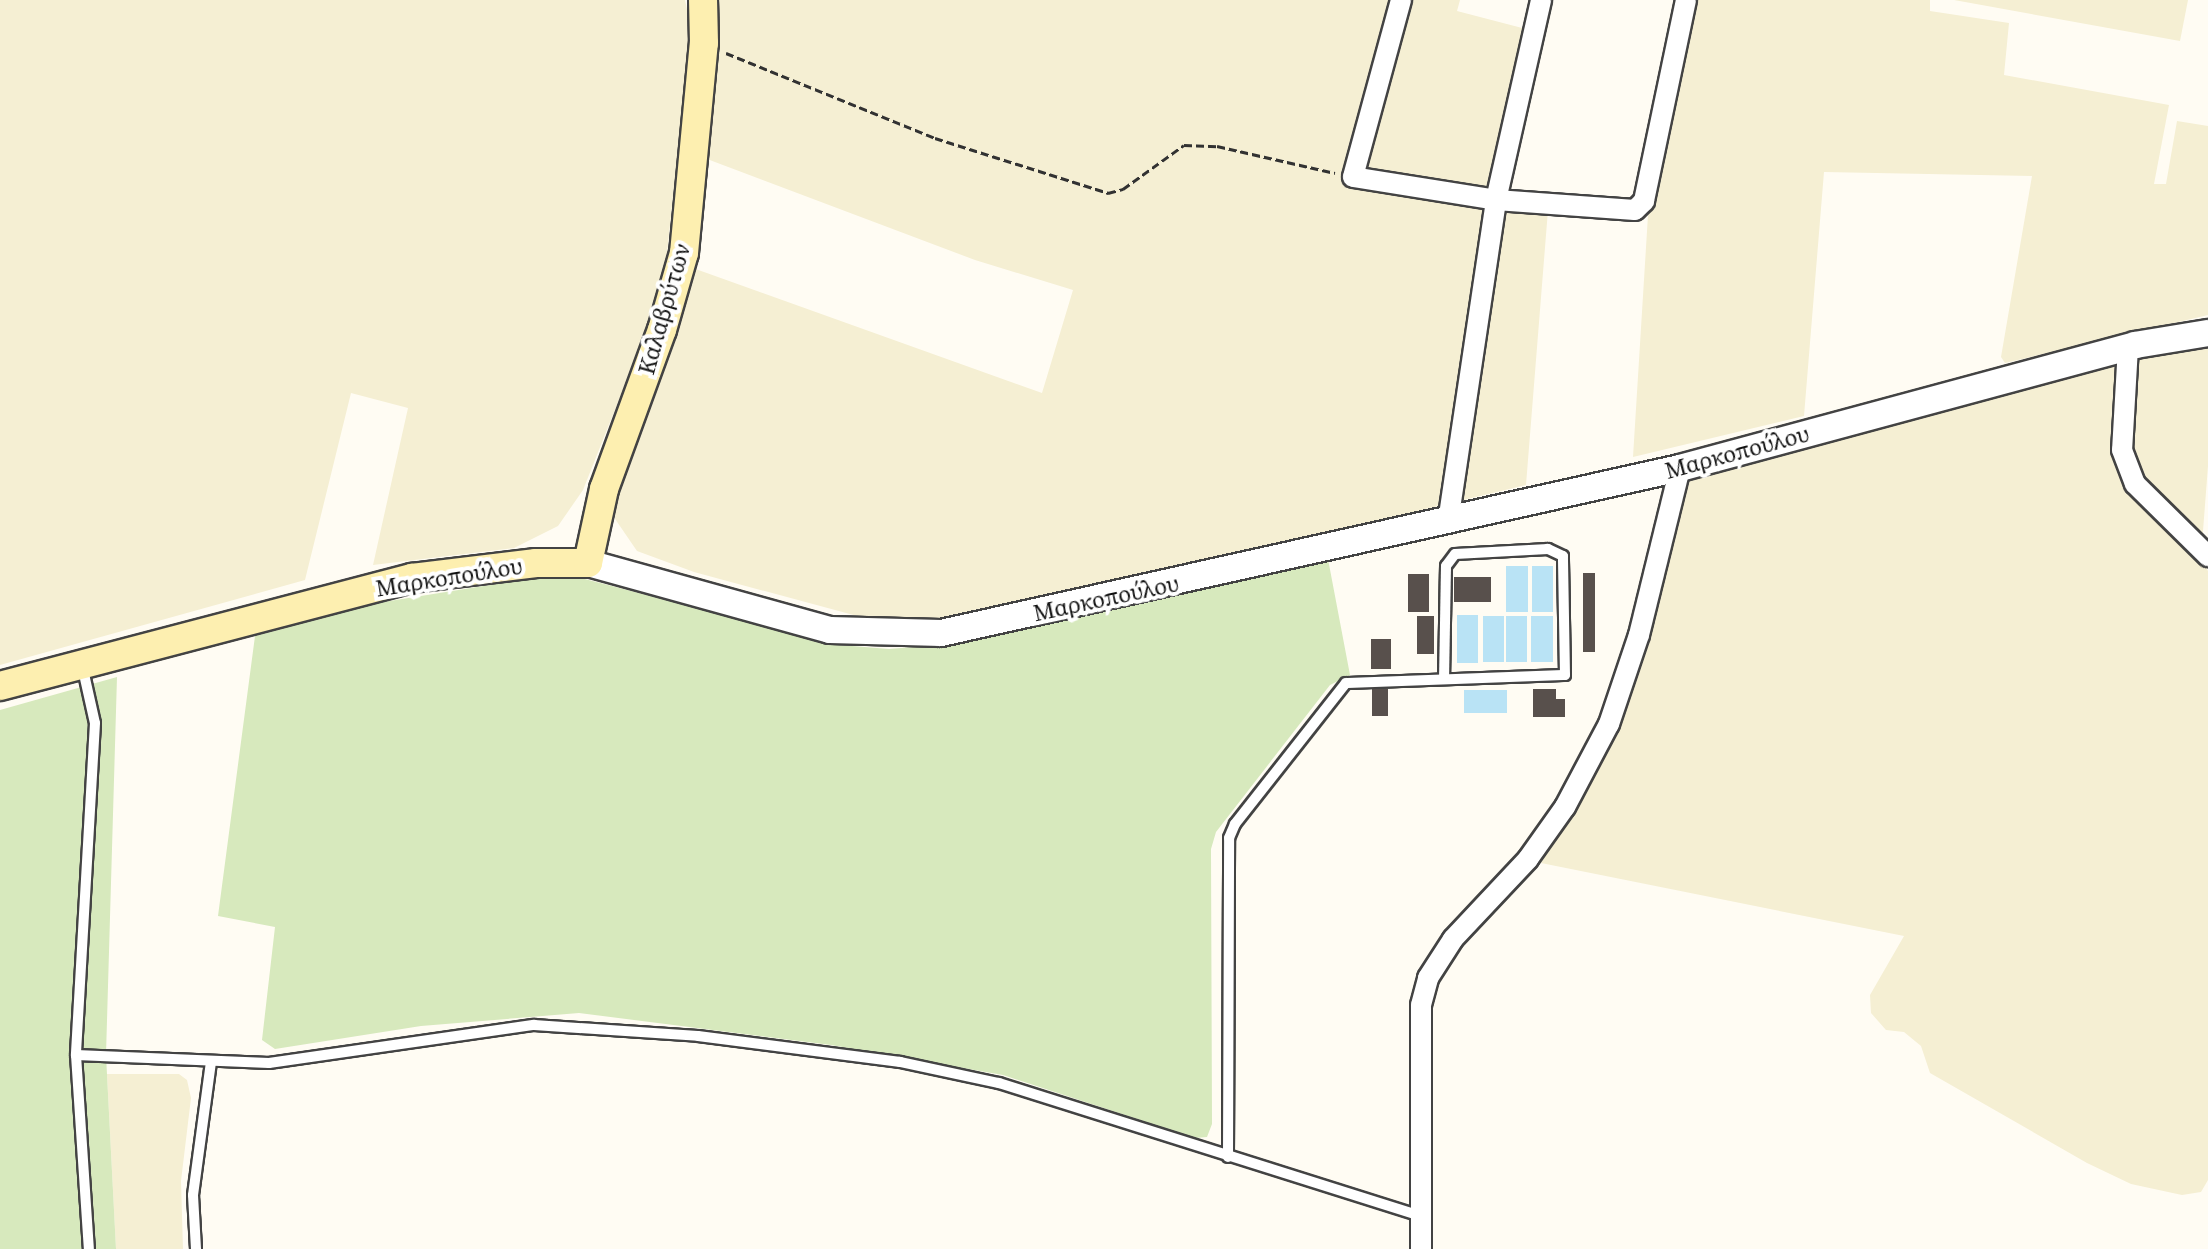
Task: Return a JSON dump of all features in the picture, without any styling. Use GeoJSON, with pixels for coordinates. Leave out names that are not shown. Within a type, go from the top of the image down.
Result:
{"type":"FeatureCollection","features":[{"type":"Feature","properties":{"kind":"main road","name":"Καλαβρύτων"},"geometry":{"type":"LineString","coordinates":[[588,563],[604,489],[662,330],[684,253],[704,43],[703,0]]}},
{"type":"Feature","properties":{"kind":"main road","name":"Μαρκοπούλου"},"geometry":{"type":"LineString","coordinates":[[0,686],[412,578],[536,563],[588,563]]}},
{"type":"Feature","properties":{"kind":"street"},"geometry":{"type":"LineString","coordinates":[[1401,0],[1353,177],[1496,200],[1635,210],[1644,201],[1686,0]]}},
{"type":"Feature","properties":{"kind":"street"},"geometry":{"type":"LineString","coordinates":[[1448,522],[1496,200],[1541,0]]}},
{"type":"Feature","properties":{"kind":"street","name":"Μαρκοπούλου"},"geometry":{"type":"LineString","coordinates":[[588,563],[830,630],[928,634],[1448,522],[1680,468],[2128,347],[2208,333]]}},
{"type":"Feature","properties":{"kind":"street"},"geometry":{"type":"LineString","coordinates":[[2128,347],[2122,450],[2135,484],[2208,556]]}},
{"type":"Feature","properties":{"kind":"street"},"geometry":{"type":"LineString","coordinates":[[1421,1249],[1421,1005],[1428,978],[1453,939],[1535,849],[1565,807],[1609,724],[1639,635],[1680,468]]}},
{"type":"Feature","properties":{"kind":"lane"},"geometry":{"type":"LineString","coordinates":[[1228,1157],[1229,838],[1235,824],[1346,683],[1565,675],[1563,556],[1548,549],[1455,554],[1446,566],[1444,678]]}},
{"type":"Feature","properties":{"kind":"lane"},"geometry":{"type":"LineString","coordinates":[[81,663],[95,723],[76,1055],[89,1249]]}},
{"type":"Feature","properties":{"kind":"lane"},"geometry":{"type":"LineString","coordinates":[[76,1055],[269,1063],[534,1025],[584,1025],[900,1062],[999,1083],[1423,1216]]}},
{"type":"Feature","properties":{"kind":"lane"},"geometry":{"type":"LineString","coordinates":[[196,1249],[193,1195],[211,1061]]}},
{"type":"Feature","properties":{"kind":"path"},"geometry":{"type":"LineString","coordinates":[[704,43],[935,138],[1108,193],[1123,189],[1184,145],[1217,146],[1353,177]]}},
{"type":"Feature","properties":{"kind":"shaded area"},"geometry":{"type":"Polygon","coordinates":[[[0,0],[685,0],[691,27],[667,253],[649,324],[583,490],[558,526],[514,548],[373,565],[408,408],[351,393],[305,580],[0,665],[0,0]]]}},
{"type":"Feature","properties":{"kind":"shaded area"},"geometry":{"type":"Polygon","coordinates":[[[711,0],[1460,0],[1457,11],[1526,29],[1484,204],[1548,210],[1526,485],[955,622],[872,620],[694,572],[637,551],[611,513],[690,267],[1042,393],[1073,290],[975,260],[707,159],[711,0]]]}},
{"type":"Feature","properties":{"kind":"shaded area"},"geometry":{"type":"Polygon","coordinates":[[[1691,0],[1930,0],[1930,11],[2009,23],[2004,75],[2169,105],[2154,184],[2166,184],[2177,121],[2208,126],[2208,315],[2005,363],[2001,357],[2032,176],[1824,172],[1804,416],[1633,457],[1648,215],[1691,0]]]}},
{"type":"Feature","properties":{"kind":"shaded area"},"geometry":{"type":"Polygon","coordinates":[[[1954,0],[2188,0],[2180,41],[1954,0]]]}},
{"type":"Feature","properties":{"kind":"shaded area"},"geometry":{"type":"Polygon","coordinates":[[[2208,341],[2208,466],[2201,557],[2208,571],[2208,1180],[2201,1192],[2182,1195],[2131,1184],[2087,1163],[1930,1073],[1921,1046],[1904,1032],[1886,1030],[1871,1013],[1870,995],[1904,936],[1541,863],[1569,814],[1687,476],[1961,398],[2208,341]]]}},
{"type":"Feature","properties":{"kind":"shaded area"},"geometry":{"type":"Polygon","coordinates":[[[107,1074],[179,1074],[187,1080],[191,1098],[181,1181],[183,1249],[116,1249],[107,1074]]]}},
{"type":"Feature","properties":{"kind":"green space"},"geometry":{"type":"Polygon","coordinates":[[[1328,559],[1350,675],[1330,685],[1216,832],[1211,849],[1212,1124],[1207,1137],[1195,1138],[1003,1075],[831,1045],[579,1013],[421,1026],[275,1049],[262,1040],[275,927],[218,916],[255,636],[377,603],[540,577],[577,577],[840,645],[889,649],[925,646],[1328,559]]]}},
{"type":"Feature","properties":{"kind":"green space"},"geometry":{"type":"Polygon","coordinates":[[[117,677],[106,1055],[116,1249],[0,1249],[0,710],[117,677]]]}},
{"type":"Feature","properties":{"kind":"water"},"geometry":{"type":"Polygon","coordinates":[[[1506,566],[1528,566],[1528,612],[1506,612],[1506,566]]]}},
{"type":"Feature","properties":{"kind":"water"},"geometry":{"type":"Polygon","coordinates":[[[1532,566],[1553,566],[1553,612],[1532,612],[1532,566]]]}},
{"type":"Feature","properties":{"kind":"water"},"geometry":{"type":"Polygon","coordinates":[[[1457,615],[1478,615],[1478,663],[1457,663],[1457,615]]]}},
{"type":"Feature","properties":{"kind":"water"},"geometry":{"type":"Polygon","coordinates":[[[1483,616],[1504,616],[1504,662],[1483,662],[1483,616]]]}},
{"type":"Feature","properties":{"kind":"water"},"geometry":{"type":"Polygon","coordinates":[[[1506,616],[1527,616],[1527,662],[1506,662],[1506,616]]]}},
{"type":"Feature","properties":{"kind":"water"},"geometry":{"type":"Polygon","coordinates":[[[1531,616],[1553,616],[1553,662],[1531,662],[1531,616]]]}},
{"type":"Feature","properties":{"kind":"water"},"geometry":{"type":"Polygon","coordinates":[[[1464,690],[1507,690],[1507,713],[1464,713],[1464,690]]]}},
{"type":"Feature","properties":{"kind":"building"},"geometry":{"type":"Polygon","coordinates":[[[1583,573],[1595,573],[1595,652],[1583,652],[1583,573]]]}},
{"type":"Feature","properties":{"kind":"building"},"geometry":{"type":"Polygon","coordinates":[[[1408,574],[1429,574],[1429,612],[1408,612],[1408,574]]]}},
{"type":"Feature","properties":{"kind":"building"},"geometry":{"type":"Polygon","coordinates":[[[1454,577],[1491,577],[1491,602],[1454,602],[1454,577]]]}},
{"type":"Feature","properties":{"kind":"building"},"geometry":{"type":"Polygon","coordinates":[[[1417,616],[1434,616],[1434,654],[1417,654],[1417,616]]]}},
{"type":"Feature","properties":{"kind":"building"},"geometry":{"type":"Polygon","coordinates":[[[1371,639],[1391,639],[1391,669],[1371,669],[1371,639]]]}},
{"type":"Feature","properties":{"kind":"building"},"geometry":{"type":"Polygon","coordinates":[[[1372,689],[1388,689],[1388,716],[1372,716],[1372,689]]]}},
{"type":"Feature","properties":{"kind":"building"},"geometry":{"type":"Polygon","coordinates":[[[1533,689],[1556,689],[1556,699],[1565,699],[1565,717],[1533,717],[1533,689]]]}}]}
